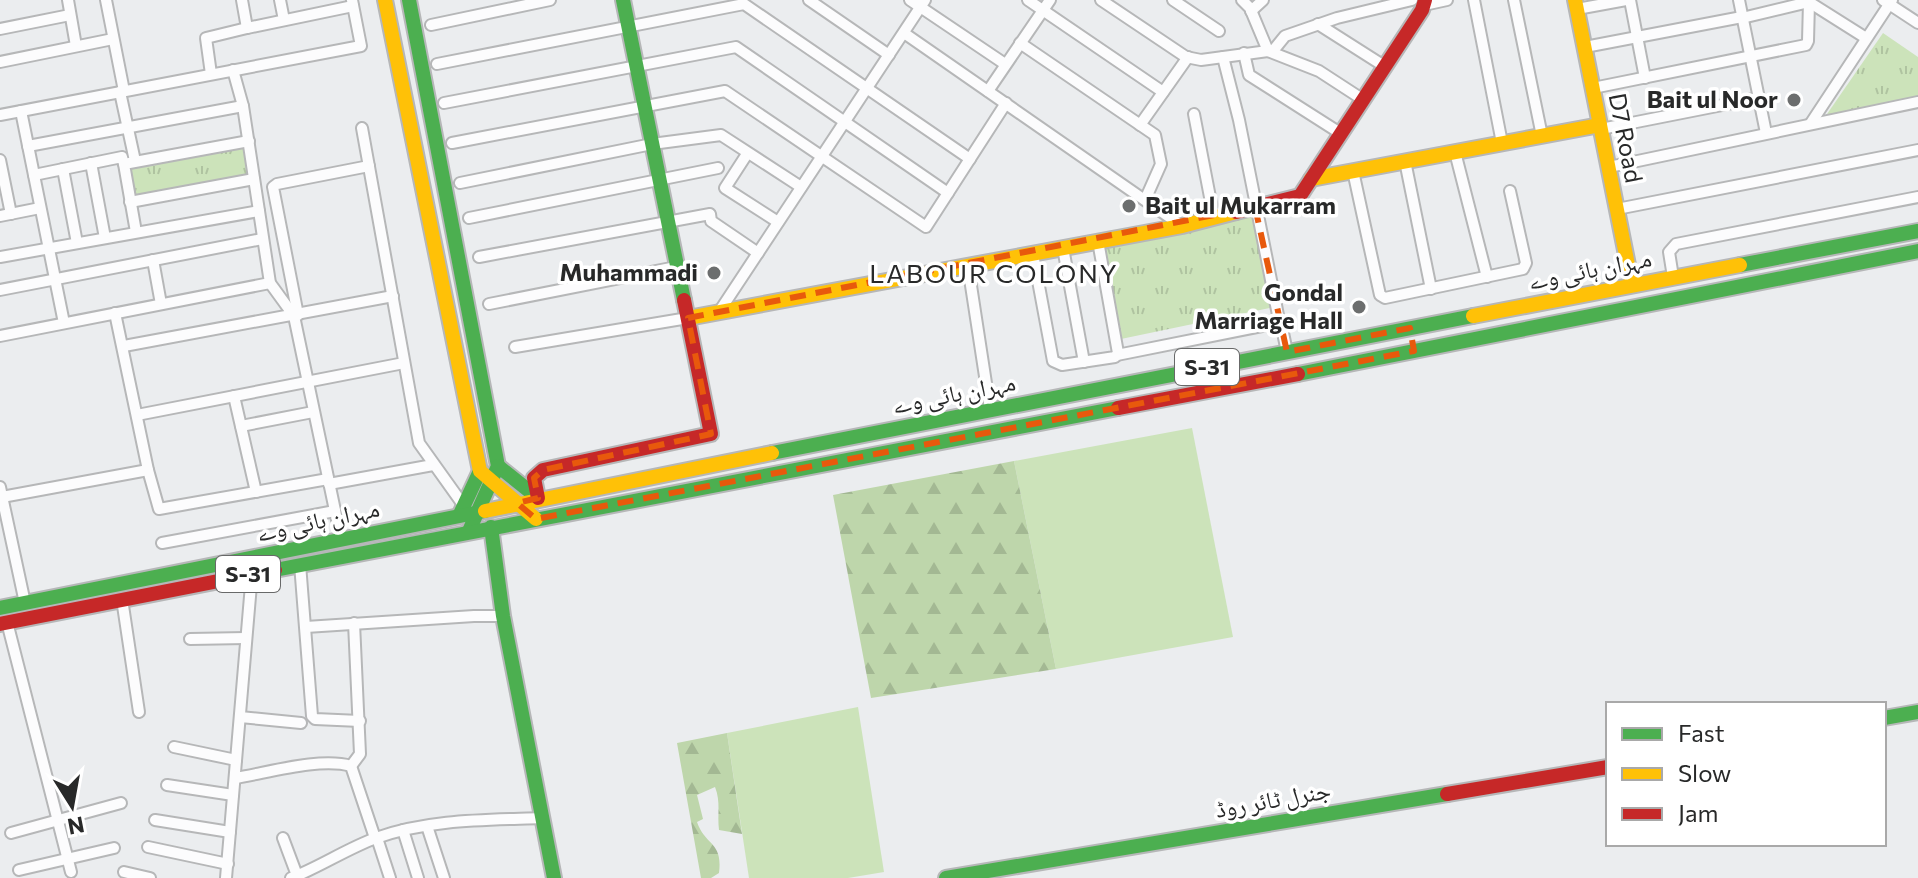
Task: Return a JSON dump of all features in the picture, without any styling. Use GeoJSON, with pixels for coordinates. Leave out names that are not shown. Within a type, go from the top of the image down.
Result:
{"type":"FeatureCollection","features":[{"type":"Feature","properties":{"kind":"street"},"geometry":{"type":"LineString","coordinates":[[68,0],[76,46]]}},
{"type":"Feature","properties":{"kind":"street"},"geometry":{"type":"LineString","coordinates":[[106,0],[127,127],[130,202],[136,232]]}},
{"type":"Feature","properties":{"kind":"street"},"geometry":{"type":"LineString","coordinates":[[242,0],[247,28]]}},
{"type":"Feature","properties":{"kind":"street"},"geometry":{"type":"LineString","coordinates":[[280,0],[284,20]]}},
{"type":"Feature","properties":{"kind":"street"},"geometry":{"type":"LineString","coordinates":[[315,0],[317,13]]}},
{"type":"Feature","properties":{"kind":"street"},"geometry":{"type":"LineString","coordinates":[[385,0],[480,471],[467,510],[469,531]]}},
{"type":"Feature","properties":{"kind":"street"},"geometry":{"type":"LineString","coordinates":[[409,0],[498,466],[492,481],[467,510]]}},
{"type":"Feature","properties":{"kind":"street"},"geometry":{"type":"LineString","coordinates":[[431,25],[550,0]]}},
{"type":"Feature","properties":{"kind":"street"},"geometry":{"type":"LineString","coordinates":[[538,498],[534,478],[543,470],[711,434],[623,0]]}},
{"type":"Feature","properties":{"kind":"street"},"geometry":{"type":"LineString","coordinates":[[809,0],[889,55]]}},
{"type":"Feature","properties":{"kind":"street"},"geometry":{"type":"LineString","coordinates":[[910,0],[923,4],[1005,64]]}},
{"type":"Feature","properties":{"kind":"street"},"geometry":{"type":"LineString","coordinates":[[1028,0],[1163,92]]}},
{"type":"Feature","properties":{"kind":"street"},"geometry":{"type":"LineString","coordinates":[[988,91],[1050,0]]}},
{"type":"Feature","properties":{"kind":"street"},"geometry":{"type":"LineString","coordinates":[[1101,0],[1188,57],[1201,60],[1270,51],[1319,71],[1362,99]]}},
{"type":"Feature","properties":{"kind":"street"},"geometry":{"type":"LineString","coordinates":[[1173,0],[1219,31]]}},
{"type":"Feature","properties":{"kind":"street"},"geometry":{"type":"LineString","coordinates":[[1242,0],[1251,11],[1270,51]]}},
{"type":"Feature","properties":{"kind":"street"},"geometry":{"type":"LineString","coordinates":[[1251,11],[1263,0]]}},
{"type":"Feature","properties":{"kind":"street"},"geometry":{"type":"LineString","coordinates":[[1270,51],[1285,36],[1318,24],[1420,2],[1447,0]]}},
{"type":"Feature","properties":{"kind":"street"},"geometry":{"type":"LineString","coordinates":[[1474,0],[1502,143]]}},
{"type":"Feature","properties":{"kind":"street"},"geometry":{"type":"LineString","coordinates":[[1514,0],[1542,136]]}},
{"type":"Feature","properties":{"kind":"street"},"geometry":{"type":"LineString","coordinates":[[1576,4],[1628,0],[1645,78]]}},
{"type":"Feature","properties":{"kind":"street"},"geometry":{"type":"LineString","coordinates":[[1739,0],[1766,133]]}},
{"type":"Feature","properties":{"kind":"street"},"geometry":{"type":"LineString","coordinates":[[1811,123],[1888,1],[1918,23]]}},
{"type":"Feature","properties":{"kind":"street"},"geometry":{"type":"LineString","coordinates":[[515,347],[1182,226],[1300,196],[1384,66],[1420,2]]}},
{"type":"Feature","properties":{"kind":"street"},"geometry":{"type":"LineString","coordinates":[[1585,47],[1742,18],[1809,2],[1866,38]]}},
{"type":"Feature","properties":{"kind":"street"},"geometry":{"type":"LineString","coordinates":[[1593,88],[1808,44],[1809,2]]}},
{"type":"Feature","properties":{"kind":"street"},"geometry":{"type":"LineString","coordinates":[[0,115],[361,46],[353,3],[206,38],[211,74]]}},
{"type":"Feature","properties":{"kind":"street"},"geometry":{"type":"LineString","coordinates":[[437,64],[744,4],[970,159]]}},
{"type":"Feature","properties":{"kind":"street"},"geometry":{"type":"LineString","coordinates":[[719,312],[923,4]]}},
{"type":"Feature","properties":{"kind":"street","name":"D7 Road"},"geometry":{"type":"LineString","coordinates":[[1576,4],[1632,285]]}},
{"type":"Feature","properties":{"kind":"street"},"geometry":{"type":"LineString","coordinates":[[0,29],[70,15]]}},
{"type":"Feature","properties":{"kind":"street"},"geometry":{"type":"LineString","coordinates":[[1318,24],[1384,66]]}},
{"type":"Feature","properties":{"kind":"street"},"geometry":{"type":"LineString","coordinates":[[904,33],[1182,226]]}},
{"type":"Feature","properties":{"kind":"street"},"geometry":{"type":"LineString","coordinates":[[0,62],[113,39]]}},
{"type":"Feature","properties":{"kind":"street"},"geometry":{"type":"LineString","coordinates":[[1020,43],[1155,135],[1161,164],[1145,200]]}},
{"type":"Feature","properties":{"kind":"street"},"geometry":{"type":"LineString","coordinates":[[444,103],[736,47],[948,193]]}},
{"type":"Feature","properties":{"kind":"street"},"geometry":{"type":"LineString","coordinates":[[1244,53],[1249,75],[1340,133]]}},
{"type":"Feature","properties":{"kind":"street"},"geometry":{"type":"LineString","coordinates":[[1140,125],[1188,57]]}},
{"type":"Feature","properties":{"kind":"street"},"geometry":{"type":"LineString","coordinates":[[1223,57],[1287,352]]}},
{"type":"Feature","properties":{"kind":"street"},"geometry":{"type":"LineString","coordinates":[[233,70],[243,106],[270,283],[296,316]]}},
{"type":"Feature","properties":{"kind":"street"},"geometry":{"type":"LineString","coordinates":[[452,143],[725,91],[926,227],[1006,103]]}},
{"type":"Feature","properties":{"kind":"street"},"geometry":{"type":"LineString","coordinates":[[1311,179],[1758,98]]}},
{"type":"Feature","properties":{"kind":"street"},"geometry":{"type":"LineString","coordinates":[[1609,167],[1918,102]]}},
{"type":"Feature","properties":{"kind":"street"},"geometry":{"type":"LineString","coordinates":[[28,146],[243,106]]}},
{"type":"Feature","properties":{"kind":"street"},"geometry":{"type":"LineString","coordinates":[[21,111],[64,323]]}},
{"type":"Feature","properties":{"kind":"street"},"geometry":{"type":"LineString","coordinates":[[1194,114],[1214,218]]}},
{"type":"Feature","properties":{"kind":"street"},"geometry":{"type":"LineString","coordinates":[[362,128],[419,443],[467,510]]}},
{"type":"Feature","properties":{"kind":"street"},"geometry":{"type":"LineString","coordinates":[[460,183],[652,144],[721,135],[801,187]]}},
{"type":"Feature","properties":{"kind":"street"},"geometry":{"type":"LineString","coordinates":[[129,163],[249,141]]}},
{"type":"Feature","properties":{"kind":"street"},"geometry":{"type":"LineString","coordinates":[[1617,209],[1918,150]]}},
{"type":"Feature","properties":{"kind":"street"},"geometry":{"type":"LineString","coordinates":[[1455,152],[1487,277]]}},
{"type":"Feature","properties":{"kind":"street"},"geometry":{"type":"LineString","coordinates":[[747,154],[725,188],[778,222]]}},
{"type":"Feature","properties":{"kind":"street"},"geometry":{"type":"LineString","coordinates":[[34,175],[122,157],[129,163]]}},
{"type":"Feature","properties":{"kind":"street"},"geometry":{"type":"LineString","coordinates":[[0,160],[6,215],[40,208]]}},
{"type":"Feature","properties":{"kind":"street"},"geometry":{"type":"LineString","coordinates":[[1405,161],[1431,289]]}},
{"type":"Feature","properties":{"kind":"street"},"geometry":{"type":"LineString","coordinates":[[91,163],[105,238]]}},
{"type":"Feature","properties":{"kind":"street"},"geometry":{"type":"LineString","coordinates":[[341,539],[313,412],[273,187],[369,166]]}},
{"type":"Feature","properties":{"kind":"street"},"geometry":{"type":"LineString","coordinates":[[469,218],[718,168]]}},
{"type":"Feature","properties":{"kind":"street"},"geometry":{"type":"LineString","coordinates":[[63,169],[77,243]]}},
{"type":"Feature","properties":{"kind":"street"},"geometry":{"type":"LineString","coordinates":[[1353,171],[1380,295],[1385,298],[1525,267],[1510,191]]}},
{"type":"Feature","properties":{"kind":"street"},"geometry":{"type":"LineString","coordinates":[[130,202],[254,179]]}},
{"type":"Feature","properties":{"kind":"street"},"geometry":{"type":"LineString","coordinates":[[1673,277],[1669,252],[1676,244],[1918,197]]}},
{"type":"Feature","properties":{"kind":"street"},"geometry":{"type":"LineString","coordinates":[[0,257],[259,211]]}},
{"type":"Feature","properties":{"kind":"street"},"geometry":{"type":"LineString","coordinates":[[479,257],[710,214],[711,221],[758,253]]}},
{"type":"Feature","properties":{"kind":"street","name":"مہران ہائی وے"},"geometry":{"type":"LineString","coordinates":[[0,608],[341,539],[467,510],[517,503],[1918,231]]}},
{"type":"Feature","properties":{"kind":"street"},"geometry":{"type":"LineString","coordinates":[[0,290],[262,239]]}},
{"type":"Feature","properties":{"kind":"street"},"geometry":{"type":"LineString","coordinates":[[1098,241],[1117,355]]}},
{"type":"Feature","properties":{"kind":"street"},"geometry":{"type":"LineString","coordinates":[[1063,248],[1084,362]]}},
{"type":"Feature","properties":{"kind":"street","name":"مہران ہائی وے"},"geometry":{"type":"LineString","coordinates":[[4,623],[1918,251]]}},
{"type":"Feature","properties":{"kind":"street"},"geometry":{"type":"LineString","coordinates":[[1033,254],[1053,361],[1062,365],[1280,325]]}},
{"type":"Feature","properties":{"kind":"street"},"geometry":{"type":"LineString","coordinates":[[153,260],[161,304]]}},
{"type":"Feature","properties":{"kind":"street"},"geometry":{"type":"LineString","coordinates":[[968,266],[990,409]]}},
{"type":"Feature","properties":{"kind":"street"},"geometry":{"type":"LineString","coordinates":[[489,304],[676,267]]}},
{"type":"Feature","properties":{"kind":"street"},"geometry":{"type":"LineString","coordinates":[[0,336],[270,283]]}},
{"type":"Feature","properties":{"kind":"street"},"geometry":{"type":"LineString","coordinates":[[124,346],[393,296]]}},
{"type":"Feature","properties":{"kind":"street"},"geometry":{"type":"LineString","coordinates":[[115,313],[159,509],[433,465]]}},
{"type":"Feature","properties":{"kind":"street"},"geometry":{"type":"LineString","coordinates":[[1410,328],[1414,351]]}},
{"type":"Feature","properties":{"kind":"street"},"geometry":{"type":"LineString","coordinates":[[137,415],[404,363]]}},
{"type":"Feature","properties":{"kind":"street"},"geometry":{"type":"LineString","coordinates":[[234,396],[256,492]]}},
{"type":"Feature","properties":{"kind":"street"},"geometry":{"type":"LineString","coordinates":[[241,426],[313,412]]}},
{"type":"Feature","properties":{"kind":"street"},"geometry":{"type":"LineString","coordinates":[[498,466],[538,498]]}},
{"type":"Feature","properties":{"kind":"street"},"geometry":{"type":"LineString","coordinates":[[25,603],[4,528],[1,492],[148,470]]}},
{"type":"Feature","properties":{"kind":"street"},"geometry":{"type":"LineString","coordinates":[[480,471],[536,519]]}},
{"type":"Feature","properties":{"kind":"street"},"geometry":{"type":"LineString","coordinates":[[162,543],[335,511]]}},
{"type":"Feature","properties":{"kind":"street"},"geometry":{"type":"LineString","coordinates":[[491,527],[503,616],[554,878]]}},
{"type":"Feature","properties":{"kind":"street"},"geometry":{"type":"LineString","coordinates":[[300,564],[312,716],[315,719],[360,721]]}},
{"type":"Feature","properties":{"kind":"street"},"geometry":{"type":"LineString","coordinates":[[226,878],[252,573]]}},
{"type":"Feature","properties":{"kind":"street"},"geometry":{"type":"LineString","coordinates":[[122,599],[139,712]]}},
{"type":"Feature","properties":{"kind":"street"},"geometry":{"type":"LineString","coordinates":[[306,627],[503,616]]}},
{"type":"Feature","properties":{"kind":"street"},"geometry":{"type":"LineString","coordinates":[[4,623],[71,872]]}},
{"type":"Feature","properties":{"kind":"street"},"geometry":{"type":"LineString","coordinates":[[351,766],[360,754],[354,623]]}},
{"type":"Feature","properties":{"kind":"street"},"geometry":{"type":"LineString","coordinates":[[190,639],[246,638]]}},
{"type":"Feature","properties":{"kind":"street"},"geometry":{"type":"LineString","coordinates":[[1886,718],[1918,712]]}},
{"type":"Feature","properties":{"kind":"street"},"geometry":{"type":"LineString","coordinates":[[240,717],[301,723]]}},
{"type":"Feature","properties":{"kind":"street"},"geometry":{"type":"LineString","coordinates":[[174,747],[236,760]]}},
{"type":"Feature","properties":{"kind":"street"},"geometry":{"type":"LineString","coordinates":[[235,778],[312,765],[351,766]]}},
{"type":"Feature","properties":{"kind":"street"},"geometry":{"type":"LineString","coordinates":[[351,766],[390,878]]}},
{"type":"Feature","properties":{"kind":"street","name":"جنرل ٹائر روڈ"},"geometry":{"type":"LineString","coordinates":[[946,878],[1606,767]]}},
{"type":"Feature","properties":{"kind":"street"},"geometry":{"type":"LineString","coordinates":[[167,785],[233,795]]}},
{"type":"Feature","properties":{"kind":"street"},"geometry":{"type":"LineString","coordinates":[[11,833],[121,803]]}},
{"type":"Feature","properties":{"kind":"street"},"geometry":{"type":"LineString","coordinates":[[283,838],[295,877],[376,838],[403,830],[466,821],[542,818]]}},
{"type":"Feature","properties":{"kind":"street"},"geometry":{"type":"LineString","coordinates":[[155,820],[230,832]]}},
{"type":"Feature","properties":{"kind":"street"},"geometry":{"type":"LineString","coordinates":[[427,826],[444,878]]}},
{"type":"Feature","properties":{"kind":"street"},"geometry":{"type":"LineString","coordinates":[[403,830],[418,878]]}},
{"type":"Feature","properties":{"kind":"street"},"geometry":{"type":"LineString","coordinates":[[148,847],[228,864]]}},
{"type":"Feature","properties":{"kind":"street"},"geometry":{"type":"LineString","coordinates":[[19,870],[114,848]]}},
{"type":"Feature","properties":{"kind":"street"},"geometry":{"type":"LineString","coordinates":[[124,872],[150,878]]}},
{"type":"Feature","properties":{"kind":"highlighted area"},"geometry":{"type":"Polygon","coordinates":[[[1255,207],[1287,352],[1410,328],[1414,351],[1340,366],[536,519],[517,503],[538,498],[534,478],[543,470],[711,434],[688,318],[1255,207]]]}},
{"type":"Feature","properties":{"kind":"green space"},"geometry":{"type":"Polygon","coordinates":[[[1883,33],[1918,57],[1918,99],[1825,117],[1883,33]]]}},
{"type":"Feature","properties":{"kind":"green space"},"geometry":{"type":"Polygon","coordinates":[[[246,145],[251,175],[133,199],[126,165],[246,145]]]}},
{"type":"Feature","properties":{"kind":"green space"},"geometry":{"type":"Polygon","coordinates":[[[1255,216],[1274,307],[1121,339],[1102,248],[1255,216]]]}},
{"type":"Feature","properties":{"kind":"green space"},"geometry":{"type":"Polygon","coordinates":[[[1192,428],[1233,637],[1056,669],[1014,461],[1192,428]]]}},
{"type":"Feature","properties":{"kind":"green space"},"geometry":{"type":"Polygon","coordinates":[[[1014,461],[1056,669],[871,698],[833,495],[1014,461]]]}},
{"type":"Feature","properties":{"kind":"green space"},"geometry":{"type":"Polygon","coordinates":[[[858,707],[884,872],[848,878],[749,878],[727,733],[858,707]]]}},
{"type":"Feature","properties":{"kind":"green space"},"geometry":{"type":"Polygon","coordinates":[[[727,733],[742,834],[719,830],[715,787],[697,795],[703,819],[697,822],[716,849],[720,863],[719,873],[711,878],[701,878],[677,743],[727,733]]]}},
{"type":"Feature","properties":{"kind":"traffic: fast"},"geometry":{"type":"LineString","coordinates":[[409,0],[498,466],[469,531]]}},
{"type":"Feature","properties":{"kind":"traffic: fast"},"geometry":{"type":"LineString","coordinates":[[623,0],[684,300]]}},
{"type":"Feature","properties":{"kind":"traffic: fast"},"geometry":{"type":"LineString","coordinates":[[1740,265],[1918,231]]}},
{"type":"Feature","properties":{"kind":"traffic: fast"},"geometry":{"type":"LineString","coordinates":[[1298,374],[1918,251]]}},
{"type":"Feature","properties":{"kind":"traffic: fast"},"geometry":{"type":"LineString","coordinates":[[772,453],[1473,316]]}},
{"type":"Feature","properties":{"kind":"traffic: fast"},"geometry":{"type":"LineString","coordinates":[[275,570],[1118,408]]}},
{"type":"Feature","properties":{"kind":"traffic: fast"},"geometry":{"type":"LineString","coordinates":[[498,466],[538,498]]}},
{"type":"Feature","properties":{"kind":"traffic: fast"},"geometry":{"type":"LineString","coordinates":[[460,514],[480,471]]}},
{"type":"Feature","properties":{"kind":"traffic: fast"},"geometry":{"type":"LineString","coordinates":[[0,608],[485,511]]}},
{"type":"Feature","properties":{"kind":"traffic: fast"},"geometry":{"type":"LineString","coordinates":[[491,527],[503,616],[554,878]]}},
{"type":"Feature","properties":{"kind":"traffic: fast"},"geometry":{"type":"LineString","coordinates":[[1886,718],[1918,712]]}},
{"type":"Feature","properties":{"kind":"traffic: fast"},"geometry":{"type":"LineString","coordinates":[[946,878],[1447,794]]}},
{"type":"Feature","properties":{"kind":"traffic: slow"},"geometry":{"type":"LineString","coordinates":[[385,0],[480,471],[536,519]]}},
{"type":"Feature","properties":{"kind":"traffic: slow"},"geometry":{"type":"LineString","coordinates":[[1575,0],[1632,285]]}},
{"type":"Feature","properties":{"kind":"traffic: slow"},"geometry":{"type":"LineString","coordinates":[[1311,179],[1600,125]]}},
{"type":"Feature","properties":{"kind":"traffic: slow"},"geometry":{"type":"LineString","coordinates":[[688,318],[1182,226],[1236,212]]}},
{"type":"Feature","properties":{"kind":"traffic: slow"},"geometry":{"type":"LineString","coordinates":[[1473,316],[1740,265]]}},
{"type":"Feature","properties":{"kind":"traffic: slow"},"geometry":{"type":"LineString","coordinates":[[485,511],[772,453]]}},
{"type":"Feature","properties":{"kind":"traffic: jam"},"geometry":{"type":"LineString","coordinates":[[1236,212],[1300,196],[1422,10],[1425,0]]}},
{"type":"Feature","properties":{"kind":"traffic: jam"},"geometry":{"type":"LineString","coordinates":[[538,498],[534,478],[543,470],[711,434],[684,300]]}},
{"type":"Feature","properties":{"kind":"traffic: jam"},"geometry":{"type":"LineString","coordinates":[[1118,408],[1298,374]]}},
{"type":"Feature","properties":{"kind":"traffic: jam"},"geometry":{"type":"LineString","coordinates":[[0,624],[275,570]]}},
{"type":"Feature","properties":{"kind":"traffic: jam"},"geometry":{"type":"LineString","coordinates":[[1447,794],[1606,767]]}},
{"type":"Feature","properties":{"kind":"place","name":"Bait ul Noor"},"geometry":{"type":"Point","coordinates":[1794,100]}},
{"type":"Feature","properties":{"kind":"place","name":"Bait ul Mukarram"},"geometry":{"type":"Point","coordinates":[1129,206]}},
{"type":"Feature","properties":{"kind":"place","name":"Muhammadi"},"geometry":{"type":"Point","coordinates":[714,273]}},
{"type":"Feature","properties":{"kind":"place","name":"Gondal Marriage Hall"},"geometry":{"type":"Point","coordinates":[1359,307]}},
{"type":"Feature","properties":{"kind":"district","name":"LABOUR COLONY"},"geometry":{"type":"Point","coordinates":[994,274]}}]}
